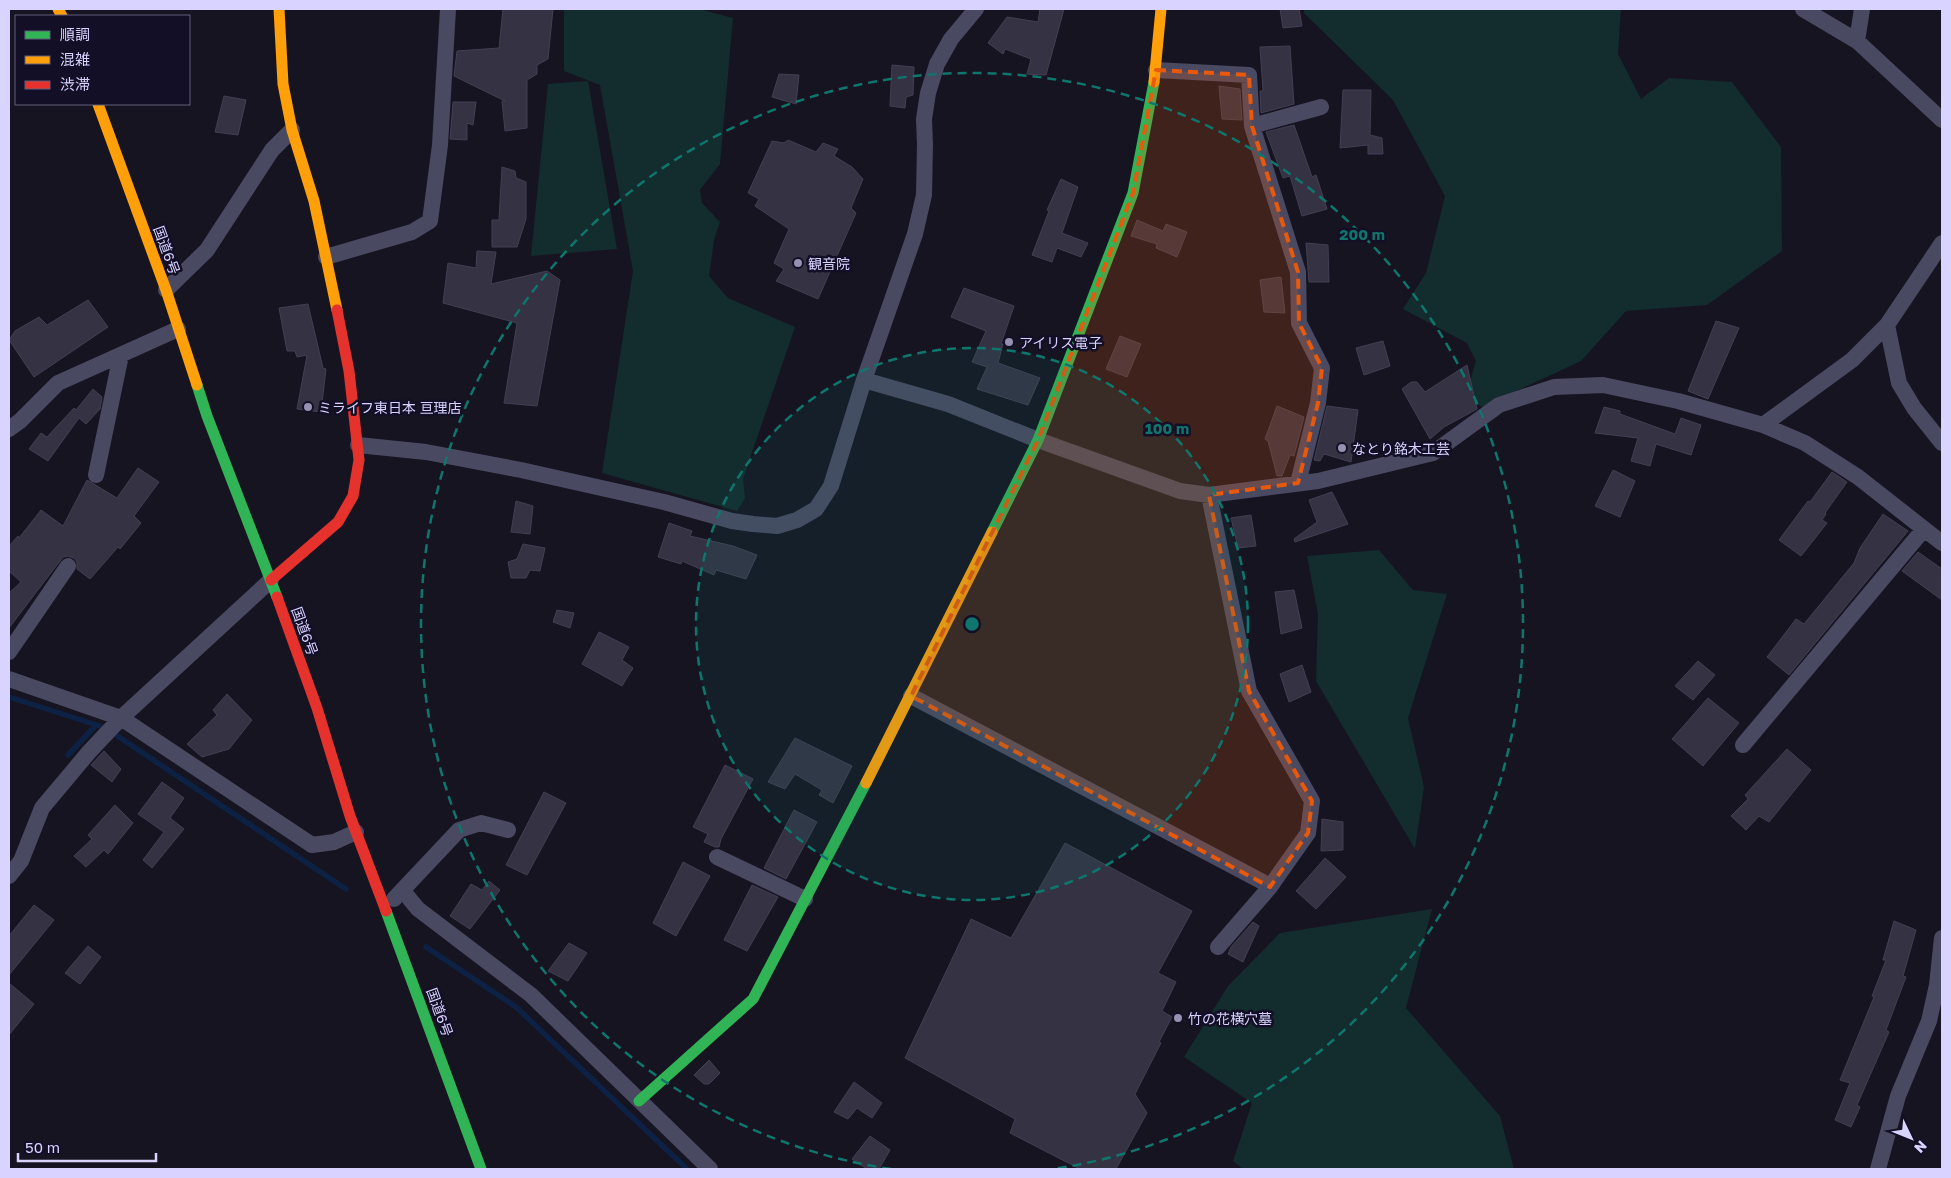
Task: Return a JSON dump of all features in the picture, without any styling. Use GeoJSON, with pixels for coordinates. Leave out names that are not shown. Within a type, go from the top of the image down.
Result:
{"type":"FeatureCollection","features":[{"type":"Feature","properties":{"kind":"main road"},"geometry":{"type":"LineString","coordinates":[[271,580],[338,522],[353,496],[359,460],[349,371],[326,257],[314,202],[292,130],[284,84],[278,9]]}},
{"type":"Feature","properties":{"kind":"main road"},"geometry":{"type":"LineString","coordinates":[[639,1102],[753,999],[911,696],[1038,440],[1133,192],[1156,70],[1161,9]]}},
{"type":"Feature","properties":{"kind":"main road","name":"国道6号"},"geometry":{"type":"LineString","coordinates":[[98,105],[166,290],[207,416],[271,580],[317,708],[356,832],[481,1169]]}},
{"type":"Feature","properties":{"kind":"street"},"geometry":{"type":"LineString","coordinates":[[326,257],[412,232],[430,221],[440,145],[448,9]]}},
{"type":"Feature","properties":{"kind":"street"},"geometry":{"type":"LineString","coordinates":[[358,445],[426,452],[521,470],[664,502],[732,521],[777,526],[796,520],[816,508],[831,486],[864,380],[915,234],[924,194],[924,119],[928,93],[937,64],[951,39],[976,9]]}},
{"type":"Feature","properties":{"kind":"street"},"geometry":{"type":"LineString","coordinates":[[1803,9],[1856,41],[1942,120]]}},
{"type":"Feature","properties":{"kind":"street"},"geometry":{"type":"LineString","coordinates":[[1856,41],[1862,9]]}},
{"type":"Feature","properties":{"kind":"street"},"geometry":{"type":"LineString","coordinates":[[1156,70],[1249,75],[1252,126],[1298,272],[1299,323],[1322,368],[1318,403],[1298,484]]}},
{"type":"Feature","properties":{"kind":"street"},"geometry":{"type":"LineString","coordinates":[[1252,126],[1321,107]]}},
{"type":"Feature","properties":{"kind":"street"},"geometry":{"type":"LineString","coordinates":[[166,290],[207,250],[272,150],[292,130]]}},
{"type":"Feature","properties":{"kind":"street"},"geometry":{"type":"LineString","coordinates":[[1763,425],[1852,360],[1887,325],[1942,243]]}},
{"type":"Feature","properties":{"kind":"street"},"geometry":{"type":"LineString","coordinates":[[1887,325],[1899,382],[1914,408],[1942,443]]}},
{"type":"Feature","properties":{"kind":"street"},"geometry":{"type":"LineString","coordinates":[[9,429],[20,421],[58,383],[178,329]]}},
{"type":"Feature","properties":{"kind":"street"},"geometry":{"type":"LineString","coordinates":[[96,475],[121,355]]}},
{"type":"Feature","properties":{"kind":"street"},"geometry":{"type":"LineString","coordinates":[[864,380],[948,404],[1038,440],[1180,491],[1209,494],[1318,481],[1433,453],[1499,405],[1554,387],[1603,385],[1678,401],[1763,425],[1805,443],[1858,477],[1942,543]]}},
{"type":"Feature","properties":{"kind":"street"},"geometry":{"type":"LineString","coordinates":[[1209,494],[1249,691],[1312,801],[1308,834],[1270,887],[1218,946]]}},
{"type":"Feature","properties":{"kind":"street"},"geometry":{"type":"LineString","coordinates":[[1743,745],[1924,529]]}},
{"type":"Feature","properties":{"kind":"street"},"geometry":{"type":"LineString","coordinates":[[9,652],[68,566]]}},
{"type":"Feature","properties":{"kind":"street"},"geometry":{"type":"LineString","coordinates":[[9,876],[21,861],[42,808],[89,752],[121,718],[271,580]]}},
{"type":"Feature","properties":{"kind":"street"},"geometry":{"type":"LineString","coordinates":[[9,679],[121,718],[312,845],[334,842],[356,832]]}},
{"type":"Feature","properties":{"kind":"street"},"geometry":{"type":"LineString","coordinates":[[911,696],[1270,887]]}},
{"type":"Feature","properties":{"kind":"street"},"geometry":{"type":"LineString","coordinates":[[385,907],[403,891],[459,830],[481,823],[508,830]]}},
{"type":"Feature","properties":{"kind":"street"},"geometry":{"type":"LineString","coordinates":[[717,857],[805,899]]}},
{"type":"Feature","properties":{"kind":"street"},"geometry":{"type":"LineString","coordinates":[[403,891],[418,910],[531,995],[710,1169]]}},
{"type":"Feature","properties":{"kind":"street"},"geometry":{"type":"LineString","coordinates":[[1878,1169],[1898,1096],[1929,1020],[1940,978],[1942,938]]}},
{"type":"Feature","properties":{"kind":"highlighted area"},"geometry":{"type":"Polygon","coordinates":[[[1156,70],[1249,75],[1252,126],[1298,272],[1299,323],[1322,368],[1318,403],[1298,483],[1209,495],[1249,691],[1312,801],[1308,833],[1270,887],[911,696],[1038,440],[1133,193],[1156,70]]]}},
{"type":"Feature","properties":{"kind":"green space"},"geometry":{"type":"Polygon","coordinates":[[[564,9],[699,9],[733,18],[720,164],[700,190],[702,203],[720,222],[714,240],[709,276],[728,298],[795,327],[743,479],[745,498],[737,511],[602,473],[633,271],[600,85],[564,71],[564,9]]]}},
{"type":"Feature","properties":{"kind":"green space"},"geometry":{"type":"Polygon","coordinates":[[[1304,9],[1621,9],[1618,54],[1641,99],[1669,78],[1732,82],[1781,147],[1782,251],[1707,305],[1626,311],[1581,361],[1482,407],[1466,395],[1476,361],[1467,343],[1403,309],[1426,273],[1445,196],[1393,100],[1304,13],[1304,9]]]}},
{"type":"Feature","properties":{"kind":"green space"},"geometry":{"type":"Polygon","coordinates":[[[588,81],[617,249],[531,256],[548,84],[588,81]]]}},
{"type":"Feature","properties":{"kind":"green space"},"geometry":{"type":"Polygon","coordinates":[[[1379,550],[1413,590],[1447,594],[1408,718],[1424,787],[1415,849],[1316,681],[1318,614],[1307,556],[1379,550]]]}},
{"type":"Feature","properties":{"kind":"green space"},"geometry":{"type":"Polygon","coordinates":[[[1432,909],[1406,1008],[1500,1116],[1514,1169],[1243,1169],[1233,1161],[1252,1103],[1184,1057],[1228,986],[1280,933],[1432,909]]]}},
{"type":"Feature","properties":{"kind":"building"},"geometry":{"type":"Polygon","coordinates":[[[503,9],[553,9],[548,59],[537,65],[537,74],[527,80],[527,128],[505,131],[502,101],[505,101],[454,76],[457,51],[499,48],[503,9]]]}},
{"type":"Feature","properties":{"kind":"building"},"geometry":{"type":"Polygon","coordinates":[[[1040,9],[1064,9],[1046,75],[1027,74],[1031,59],[1005,49],[1003,54],[988,43],[1007,17],[1038,22],[1040,9]]]}},
{"type":"Feature","properties":{"kind":"building"},"geometry":{"type":"Polygon","coordinates":[[[1280,9],[1299,9],[1302,26],[1283,28],[1280,9]]]}},
{"type":"Feature","properties":{"kind":"building"},"geometry":{"type":"Polygon","coordinates":[[[1290,46],[1294,104],[1261,113],[1260,91],[1263,91],[1260,47],[1290,46]]]}},
{"type":"Feature","properties":{"kind":"building"},"geometry":{"type":"Polygon","coordinates":[[[892,65],[914,67],[913,95],[906,97],[905,108],[890,106],[892,65]]]}},
{"type":"Feature","properties":{"kind":"building"},"geometry":{"type":"Polygon","coordinates":[[[779,74],[799,75],[796,104],[772,97],[779,74]]]}},
{"type":"Feature","properties":{"kind":"building"},"geometry":{"type":"Polygon","coordinates":[[[1219,86],[1240,89],[1242,120],[1222,119],[1219,86]]]}},
{"type":"Feature","properties":{"kind":"building"},"geometry":{"type":"Polygon","coordinates":[[[1343,90],[1371,90],[1370,135],[1382,138],[1383,154],[1368,154],[1368,145],[1340,148],[1343,90]]]}},
{"type":"Feature","properties":{"kind":"building"},"geometry":{"type":"Polygon","coordinates":[[[224,96],[246,100],[238,135],[215,132],[224,96]]]}},
{"type":"Feature","properties":{"kind":"building"},"geometry":{"type":"Polygon","coordinates":[[[453,102],[476,102],[473,125],[467,123],[467,140],[450,139],[453,102]]]}},
{"type":"Feature","properties":{"kind":"building"},"geometry":{"type":"Polygon","coordinates":[[[1294,125],[1312,177],[1316,175],[1327,209],[1302,216],[1290,176],[1283,178],[1266,132],[1294,125]]]}},
{"type":"Feature","properties":{"kind":"building"},"geometry":{"type":"Polygon","coordinates":[[[788,140],[816,152],[823,143],[838,149],[834,156],[852,167],[863,179],[851,208],[856,213],[818,299],[776,281],[784,269],[774,263],[789,229],[755,206],[759,199],[748,193],[772,141],[784,143],[788,140]]]}},
{"type":"Feature","properties":{"kind":"building"},"geometry":{"type":"Polygon","coordinates":[[[502,167],[515,171],[516,178],[526,182],[526,219],[517,247],[492,247],[492,220],[499,220],[502,167]]]}},
{"type":"Feature","properties":{"kind":"building"},"geometry":{"type":"Polygon","coordinates":[[[1061,179],[1078,187],[1062,233],[1088,243],[1081,257],[1057,248],[1052,262],[1032,255],[1049,211],[1047,210],[1061,179]]]}},
{"type":"Feature","properties":{"kind":"building"},"geometry":{"type":"Polygon","coordinates":[[[1137,220],[1163,231],[1166,224],[1187,232],[1177,257],[1156,248],[1157,244],[1131,236],[1137,220]]]}},
{"type":"Feature","properties":{"kind":"building"},"geometry":{"type":"Polygon","coordinates":[[[1306,243],[1328,245],[1329,282],[1309,282],[1306,243]]]}},
{"type":"Feature","properties":{"kind":"building"},"geometry":{"type":"Polygon","coordinates":[[[477,251],[496,252],[491,284],[547,271],[560,280],[537,406],[504,403],[517,323],[443,303],[448,263],[476,268],[477,251]]]}},
{"type":"Feature","properties":{"kind":"building"},"geometry":{"type":"Polygon","coordinates":[[[1281,277],[1285,313],[1264,312],[1260,280],[1281,277]]]}},
{"type":"Feature","properties":{"kind":"building"},"geometry":{"type":"Polygon","coordinates":[[[964,288],[1014,306],[1001,344],[1003,344],[998,363],[1040,378],[1028,405],[977,389],[987,367],[972,362],[986,331],[951,317],[964,288]]]}},
{"type":"Feature","properties":{"kind":"building"},"geometry":{"type":"Polygon","coordinates":[[[88,300],[108,327],[34,377],[9,340],[15,331],[39,317],[47,325],[88,300]]]}},
{"type":"Feature","properties":{"kind":"building"},"geometry":{"type":"Polygon","coordinates":[[[308,304],[323,368],[326,369],[321,412],[297,409],[307,355],[297,357],[295,351],[287,351],[279,308],[308,304]]]}},
{"type":"Feature","properties":{"kind":"building"},"geometry":{"type":"Polygon","coordinates":[[[1716,321],[1739,328],[1708,399],[1688,391],[1716,321]]]}},
{"type":"Feature","properties":{"kind":"building"},"geometry":{"type":"Polygon","coordinates":[[[1120,336],[1141,344],[1127,377],[1106,369],[1120,336]]]}},
{"type":"Feature","properties":{"kind":"building"},"geometry":{"type":"Polygon","coordinates":[[[1383,341],[1390,366],[1364,375],[1356,348],[1383,341]]]}},
{"type":"Feature","properties":{"kind":"building"},"geometry":{"type":"Polygon","coordinates":[[[1467,365],[1477,409],[1444,427],[1430,439],[1402,389],[1411,382],[1417,382],[1425,392],[1467,365]]]}},
{"type":"Feature","properties":{"kind":"building"},"geometry":{"type":"Polygon","coordinates":[[[93,389],[102,397],[100,409],[86,424],[79,418],[48,461],[29,449],[41,433],[47,437],[74,408],[76,410],[93,389]]]}},
{"type":"Feature","properties":{"kind":"building"},"geometry":{"type":"Polygon","coordinates":[[[1277,406],[1304,417],[1294,456],[1290,455],[1282,476],[1277,476],[1268,441],[1265,439],[1277,406]]]}},
{"type":"Feature","properties":{"kind":"building"},"geometry":{"type":"Polygon","coordinates":[[[1327,406],[1358,410],[1351,462],[1324,454],[1320,461],[1314,460],[1327,406]]]}},
{"type":"Feature","properties":{"kind":"building"},"geometry":{"type":"Polygon","coordinates":[[[1604,407],[1620,411],[1620,414],[1675,434],[1681,418],[1701,425],[1691,455],[1656,444],[1650,466],[1631,461],[1638,438],[1595,433],[1604,407]]]}},
{"type":"Feature","properties":{"kind":"building"},"geometry":{"type":"Polygon","coordinates":[[[138,468],[159,482],[134,516],[141,523],[120,549],[118,547],[90,579],[77,569],[77,562],[74,558],[63,557],[9,628],[9,593],[21,582],[9,571],[9,546],[18,536],[19,538],[41,510],[63,526],[87,480],[117,498],[138,468]]]}},
{"type":"Feature","properties":{"kind":"building"},"geometry":{"type":"Polygon","coordinates":[[[1613,470],[1635,481],[1620,517],[1595,506],[1613,470]]]}},
{"type":"Feature","properties":{"kind":"building"},"geometry":{"type":"Polygon","coordinates":[[[1832,472],[1847,482],[1825,513],[1822,520],[1827,523],[1801,556],[1779,540],[1832,472]]]}},
{"type":"Feature","properties":{"kind":"building"},"geometry":{"type":"Polygon","coordinates":[[[1332,492],[1348,524],[1295,542],[1294,539],[1317,522],[1309,500],[1332,492]]]}},
{"type":"Feature","properties":{"kind":"building"},"geometry":{"type":"Polygon","coordinates":[[[516,501],[533,506],[530,534],[511,532],[516,501]]]}},
{"type":"Feature","properties":{"kind":"building"},"geometry":{"type":"Polygon","coordinates":[[[1883,514],[1908,531],[1789,675],[1767,657],[1796,619],[1804,624],[1854,563],[1860,548],[1883,514]]]}},
{"type":"Feature","properties":{"kind":"building"},"geometry":{"type":"Polygon","coordinates":[[[1251,515],[1256,546],[1238,548],[1231,518],[1251,515]]]}},
{"type":"Feature","properties":{"kind":"building"},"geometry":{"type":"Polygon","coordinates":[[[669,523],[692,531],[690,536],[733,546],[757,555],[746,579],[716,570],[714,575],[682,561],[681,564],[658,557],[669,523]]]}},
{"type":"Feature","properties":{"kind":"building"},"geometry":{"type":"Polygon","coordinates":[[[523,544],[545,548],[540,571],[530,570],[526,578],[511,578],[508,562],[517,559],[523,544]]]}},
{"type":"Feature","properties":{"kind":"building"},"geometry":{"type":"Polygon","coordinates":[[[1918,552],[1942,569],[1942,600],[1902,571],[1918,552]]]}},
{"type":"Feature","properties":{"kind":"building"},"geometry":{"type":"Polygon","coordinates":[[[1294,590],[1302,628],[1281,634],[1275,592],[1294,590]]]}},
{"type":"Feature","properties":{"kind":"building"},"geometry":{"type":"Polygon","coordinates":[[[557,610],[574,613],[570,628],[553,622],[557,610]]]}},
{"type":"Feature","properties":{"kind":"building"},"geometry":{"type":"Polygon","coordinates":[[[599,632],[629,647],[622,660],[633,668],[622,686],[582,664],[599,632]]]}},
{"type":"Feature","properties":{"kind":"building"},"geometry":{"type":"Polygon","coordinates":[[[1698,661],[1715,675],[1693,700],[1675,686],[1698,661]]]}},
{"type":"Feature","properties":{"kind":"building"},"geometry":{"type":"Polygon","coordinates":[[[1302,665],[1311,692],[1289,702],[1280,674],[1302,665]]]}},
{"type":"Feature","properties":{"kind":"building"},"geometry":{"type":"Polygon","coordinates":[[[227,694],[252,720],[229,749],[202,757],[187,744],[217,715],[213,710],[227,694]]]}},
{"type":"Feature","properties":{"kind":"building"},"geometry":{"type":"Polygon","coordinates":[[[1708,698],[1739,723],[1703,766],[1672,739],[1708,698]]]}},
{"type":"Feature","properties":{"kind":"building"},"geometry":{"type":"Polygon","coordinates":[[[795,738],[852,766],[833,803],[819,795],[822,790],[795,774],[785,789],[768,782],[795,738]]]}},
{"type":"Feature","properties":{"kind":"building"},"geometry":{"type":"Polygon","coordinates":[[[1787,749],[1811,770],[1769,822],[1759,816],[1746,830],[1731,816],[1748,799],[1745,795],[1787,749]]]}},
{"type":"Feature","properties":{"kind":"building"},"geometry":{"type":"Polygon","coordinates":[[[104,751],[121,769],[112,782],[91,765],[104,751]]]}},
{"type":"Feature","properties":{"kind":"building"},"geometry":{"type":"Polygon","coordinates":[[[725,765],[753,779],[721,839],[719,847],[715,847],[704,842],[708,834],[693,827],[725,765]]]}},
{"type":"Feature","properties":{"kind":"building"},"geometry":{"type":"Polygon","coordinates":[[[162,782],[184,798],[170,818],[184,829],[152,868],[143,860],[164,832],[138,814],[162,782]]]}},
{"type":"Feature","properties":{"kind":"building"},"geometry":{"type":"Polygon","coordinates":[[[544,792],[566,803],[527,875],[506,865],[544,792]]]}},
{"type":"Feature","properties":{"kind":"building"},"geometry":{"type":"Polygon","coordinates":[[[115,805],[133,823],[108,854],[104,850],[86,867],[74,856],[92,839],[88,835],[115,805]]]}},
{"type":"Feature","properties":{"kind":"building"},"geometry":{"type":"Polygon","coordinates":[[[794,810],[817,822],[786,879],[764,868],[794,810]]]}},
{"type":"Feature","properties":{"kind":"building"},"geometry":{"type":"Polygon","coordinates":[[[1322,819],[1343,822],[1343,850],[1321,851],[1322,819]]]}},
{"type":"Feature","properties":{"kind":"building"},"geometry":{"type":"Polygon","coordinates":[[[1065,843],[1192,911],[1158,973],[1176,982],[1162,1011],[1172,1017],[1135,1094],[1147,1113],[1116,1169],[1080,1169],[1010,1133],[1015,1119],[905,1058],[971,919],[1011,938],[1065,843]]]}},
{"type":"Feature","properties":{"kind":"building"},"geometry":{"type":"Polygon","coordinates":[[[1325,858],[1346,877],[1316,909],[1296,891],[1325,858]]]}},
{"type":"Feature","properties":{"kind":"building"},"geometry":{"type":"Polygon","coordinates":[[[683,862],[710,876],[676,936],[653,923],[683,862]]]}},
{"type":"Feature","properties":{"kind":"building"},"geometry":{"type":"Polygon","coordinates":[[[489,881],[500,890],[470,929],[450,916],[471,884],[482,890],[489,881]]]}},
{"type":"Feature","properties":{"kind":"building"},"geometry":{"type":"Polygon","coordinates":[[[752,885],[778,897],[747,951],[724,940],[752,885]]]}},
{"type":"Feature","properties":{"kind":"building"},"geometry":{"type":"Polygon","coordinates":[[[34,905],[54,920],[9,975],[9,936],[34,905]]]}},
{"type":"Feature","properties":{"kind":"building"},"geometry":{"type":"Polygon","coordinates":[[[1894,921],[1916,930],[1903,976],[1906,977],[1886,1030],[1889,1032],[1857,1105],[1860,1107],[1851,1127],[1835,1120],[1850,1083],[1840,1080],[1874,997],[1872,996],[1886,960],[1883,960],[1894,921]]]}},
{"type":"Feature","properties":{"kind":"building"},"geometry":{"type":"Polygon","coordinates":[[[1253,922],[1259,926],[1243,962],[1228,954],[1231,947],[1253,922]]]}},
{"type":"Feature","properties":{"kind":"building"},"geometry":{"type":"Polygon","coordinates":[[[569,943],[587,953],[568,981],[548,971],[569,943]]]}},
{"type":"Feature","properties":{"kind":"building"},"geometry":{"type":"Polygon","coordinates":[[[88,946],[101,957],[80,984],[65,973],[88,946]]]}},
{"type":"Feature","properties":{"kind":"building"},"geometry":{"type":"Polygon","coordinates":[[[9,983],[34,1004],[9,1035],[9,983]]]}},
{"type":"Feature","properties":{"kind":"building"},"geometry":{"type":"Polygon","coordinates":[[[709,1060],[720,1073],[709,1084],[704,1084],[694,1075],[709,1060]]]}},
{"type":"Feature","properties":{"kind":"building"},"geometry":{"type":"Polygon","coordinates":[[[854,1082],[882,1103],[872,1118],[857,1108],[848,1119],[834,1112],[854,1082]]]}},
{"type":"Feature","properties":{"kind":"building"},"geometry":{"type":"Polygon","coordinates":[[[870,1136],[890,1150],[879,1169],[867,1169],[852,1159],[870,1136]]]}},
{"type":"Feature","properties":{"kind":"waterway"},"geometry":{"type":"LineString","coordinates":[[9,697],[100,726]]}},
{"type":"Feature","properties":{"kind":"waterway"},"geometry":{"type":"LineString","coordinates":[[68,755],[96,725]]}},
{"type":"Feature","properties":{"kind":"waterway"},"geometry":{"type":"LineString","coordinates":[[116,735],[346,889]]}},
{"type":"Feature","properties":{"kind":"waterway"},"geometry":{"type":"LineString","coordinates":[[426,947],[516,1007],[687,1169]]}},
{"type":"Feature","properties":{"kind":"traffic: fast"},"geometry":{"type":"LineString","coordinates":[[992,532],[1038,440],[1133,193],[1154,82]]}},
{"type":"Feature","properties":{"kind":"traffic: fast"},"geometry":{"type":"LineString","coordinates":[[197,385],[207,416],[277,597]]}},
{"type":"Feature","properties":{"kind":"traffic: fast"},"geometry":{"type":"LineString","coordinates":[[639,1101],[753,999],[866,783]]}},
{"type":"Feature","properties":{"kind":"traffic: fast"},"geometry":{"type":"LineString","coordinates":[[386,911],[481,1169]]}},
{"type":"Feature","properties":{"kind":"traffic: slow"},"geometry":{"type":"LineString","coordinates":[[58,9],[61,15]]}},
{"type":"Feature","properties":{"kind":"traffic: slow"},"geometry":{"type":"LineString","coordinates":[[279,9],[283,84],[292,130],[314,201],[337,310]]}},
{"type":"Feature","properties":{"kind":"traffic: slow"},"geometry":{"type":"LineString","coordinates":[[1154,82],[1161,9]]}},
{"type":"Feature","properties":{"kind":"traffic: slow"},"geometry":{"type":"LineString","coordinates":[[98,105],[166,290],[197,385]]}},
{"type":"Feature","properties":{"kind":"traffic: slow"},"geometry":{"type":"LineString","coordinates":[[866,783],[992,532]]}},
{"type":"Feature","properties":{"kind":"traffic: jam"},"geometry":{"type":"LineString","coordinates":[[271,580],[338,522],[353,496],[359,460],[349,371],[337,310]]}},
{"type":"Feature","properties":{"kind":"traffic: jam"},"geometry":{"type":"LineString","coordinates":[[277,597],[317,708],[350,816],[386,911]]}},
{"type":"Feature","properties":{"kind":"place","name":"観音院"},"geometry":{"type":"Point","coordinates":[798,263]}},
{"type":"Feature","properties":{"kind":"place","name":"アイリス電子"},"geometry":{"type":"Point","coordinates":[1009,342]}},
{"type":"Feature","properties":{"kind":"place","name":"ミライフ東日本 亘理店"},"geometry":{"type":"Point","coordinates":[308,407]}},
{"type":"Feature","properties":{"kind":"place","name":"なとり銘木工芸"},"geometry":{"type":"Point","coordinates":[1342,448]}},
{"type":"Feature","properties":{"kind":"place","name":"竹の花横穴墓"},"geometry":{"type":"Point","coordinates":[1178,1018]}}]}
